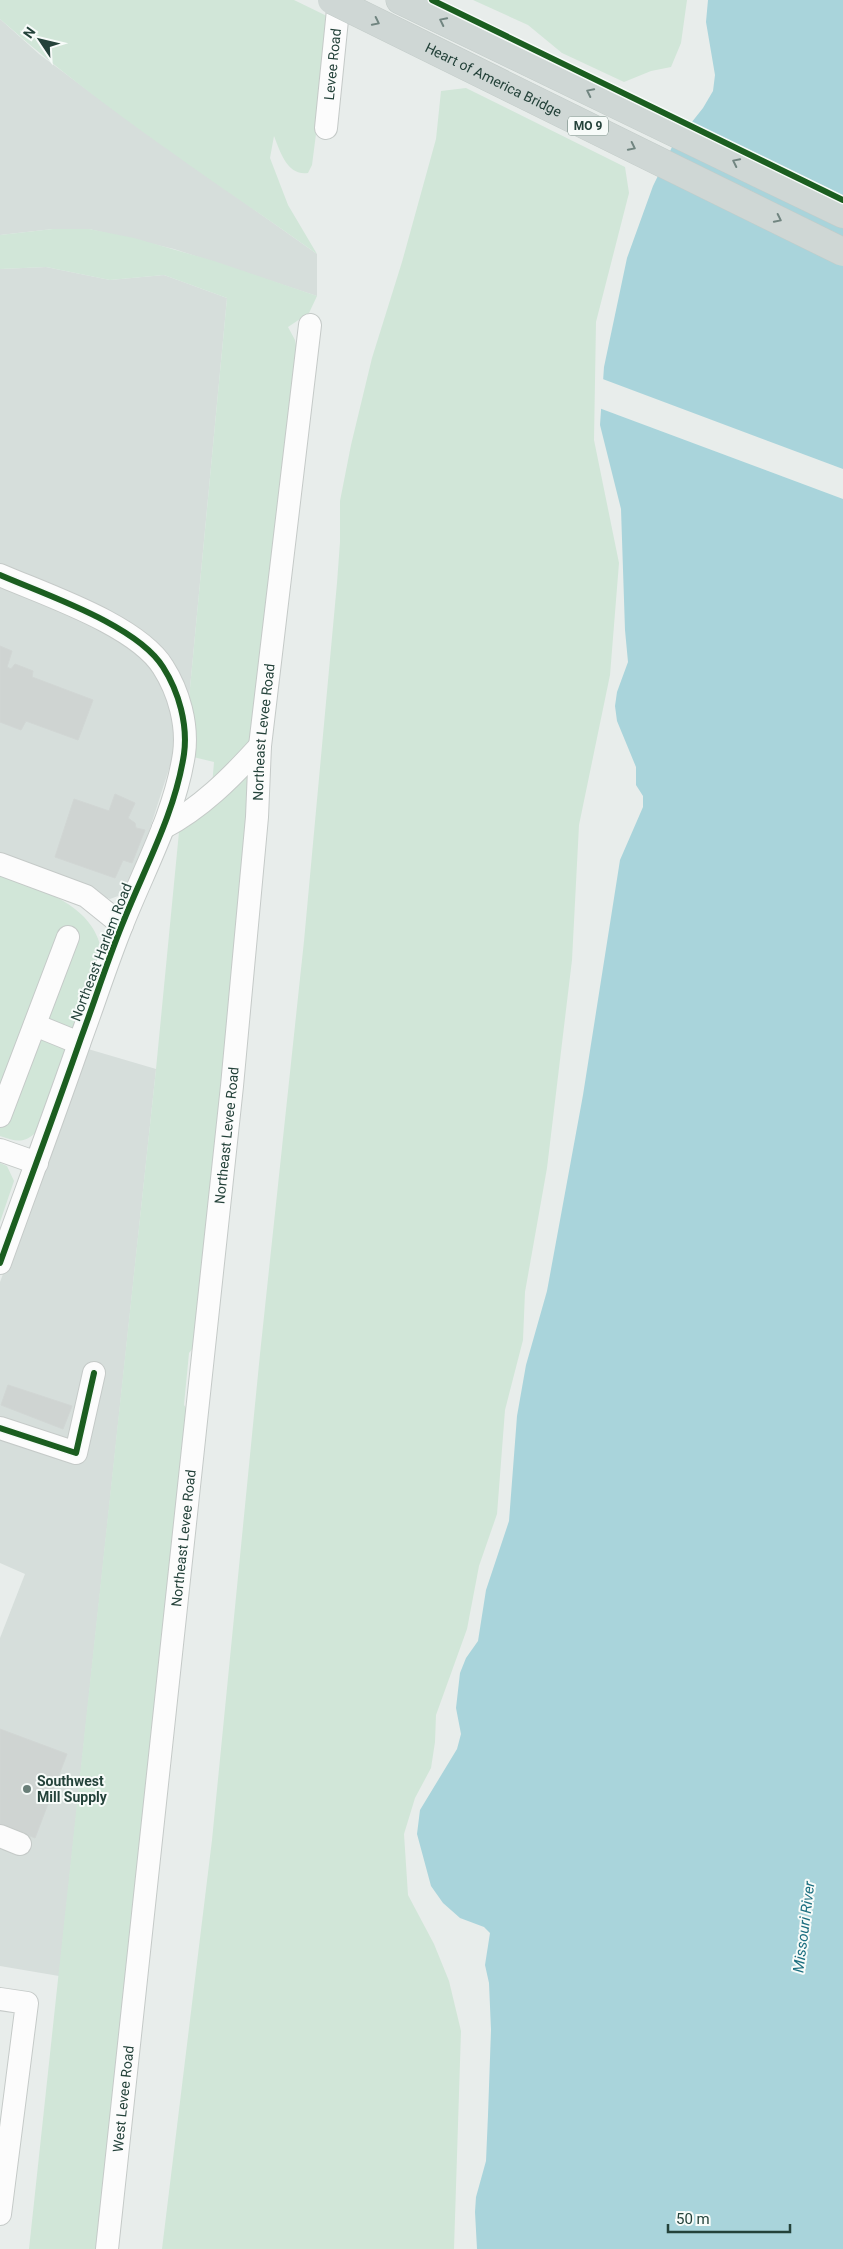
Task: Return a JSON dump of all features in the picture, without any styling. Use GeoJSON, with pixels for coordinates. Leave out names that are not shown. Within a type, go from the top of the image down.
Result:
{"type":"FeatureCollection","features":[{"type":"Feature","properties":{"kind":"main road","name":"Heart of America Bridge"},"geometry":{"type":"LineString","coordinates":[[332,0],[843,252]]}},
{"type":"Feature","properties":{"kind":"main road","name":"MO 9"},"geometry":{"type":"LineString","coordinates":[[400,0],[843,214]]}},
{"type":"Feature","properties":{"kind":"street","name":"Levee Road"},"geometry":{"type":"LineString","coordinates":[[326,128],[339,0]]}},
{"type":"Feature","properties":{"kind":"street","name":"Northeast Levee Road"},"geometry":{"type":"LineString","coordinates":[[140,1947],[232,1086],[257,817],[260,746],[310,325]]}},
{"type":"Feature","properties":{"kind":"street","name":"Northeast Harlem Road"},"geometry":{"type":"LineString","coordinates":[[0,576],[114,625],[133,636],[150,651],[163,667],[181,708],[185,730],[180,774],[163,828],[122,925],[0,1263]]}},
{"type":"Feature","properties":{"kind":"street"},"geometry":{"type":"LineString","coordinates":[[163,828],[186,816],[234,774],[260,746]]}},
{"type":"Feature","properties":{"kind":"street"},"geometry":{"type":"LineString","coordinates":[[0,864],[86,896],[122,925]]}},
{"type":"Feature","properties":{"kind":"street"},"geometry":{"type":"LineString","coordinates":[[0,1116],[68,937]]}},
{"type":"Feature","properties":{"kind":"street"},"geometry":{"type":"LineString","coordinates":[[35,1025],[79,1044]]}},
{"type":"Feature","properties":{"kind":"street"},"geometry":{"type":"LineString","coordinates":[[0,1150],[36,1163]]}},
{"type":"Feature","properties":{"kind":"street"},"geometry":{"type":"LineString","coordinates":[[0,1428],[76,1453],[94,1373]]}},
{"type":"Feature","properties":{"kind":"street","name":"West Levee Road"},"geometry":{"type":"LineString","coordinates":[[107,2249],[140,1947]]}},
{"type":"Feature","properties":{"kind":"street"},"geometry":{"type":"LineString","coordinates":[[0,1999],[27,2003],[0,2214]]}},
{"type":"Feature","properties":{"kind":"shaded area"},"geometry":{"type":"Polygon","coordinates":[[[0,19],[39,54],[125,118],[317,254],[317,296],[174,249],[89,229],[53,229],[0,235],[0,19]]]}},
{"type":"Feature","properties":{"kind":"shaded area"},"geometry":{"type":"Polygon","coordinates":[[[46,267],[110,280],[164,275],[227,298],[188,709],[132,885],[126,893],[110,899],[0,857],[0,269],[46,267]]]}},
{"type":"Feature","properties":{"kind":"shaded area"},"geometry":{"type":"Polygon","coordinates":[[[88,1049],[156,1069],[59,1976],[0,1966],[0,1638],[25,1574],[0,1563],[0,1282],[88,1049]]]}},
{"type":"Feature","properties":{"kind":"green space"},"geometry":{"type":"Polygon","coordinates":[[[0,0],[294,0],[331,18],[312,165],[308,173],[295,171],[285,161],[274,136],[270,158],[288,205],[317,254],[115,112],[37,51],[0,19],[0,0]]]}},
{"type":"Feature","properties":{"kind":"green space"},"geometry":{"type":"Polygon","coordinates":[[[473,0],[687,0],[681,43],[671,67],[651,71],[624,82],[562,53],[528,25],[473,0]]]}},
{"type":"Feature","properties":{"kind":"green space"},"geometry":{"type":"Polygon","coordinates":[[[466,88],[625,167],[629,193],[596,322],[594,440],[619,563],[610,675],[579,825],[572,960],[547,1168],[525,1292],[523,1340],[505,1410],[497,1514],[479,1566],[467,1629],[436,1715],[435,1742],[431,1768],[415,1798],[404,1834],[408,1895],[434,1944],[449,1981],[461,2031],[454,2249],[162,2249],[212,1840],[260,1354],[304,941],[337,583],[340,501],[372,358],[402,262],[436,139],[441,91],[466,88]]]}},
{"type":"Feature","properties":{"kind":"green space"},"geometry":{"type":"Polygon","coordinates":[[[53,229],[89,229],[134,238],[214,261],[317,296],[309,313],[288,327],[295,340],[297,351],[254,738],[212,786],[214,762],[189,756],[188,709],[227,298],[164,275],[110,280],[46,267],[0,269],[0,235],[53,229]]]}},
{"type":"Feature","properties":{"kind":"green space"},"geometry":{"type":"Polygon","coordinates":[[[244,771],[253,774],[196,1344],[189,1353],[184,1405],[188,1411],[100,2249],[29,2249],[156,1069],[179,832],[183,826],[244,771]]]}},
{"type":"Feature","properties":{"kind":"green space"},"geometry":{"type":"Polygon","coordinates":[[[0,875],[49,893],[78,911],[90,923],[98,938],[102,955],[38,1130],[25,1140],[11,1140],[0,1136],[0,875]]]}},
{"type":"Feature","properties":{"kind":"green space"},"geometry":{"type":"Polygon","coordinates":[[[0,1163],[7,1166],[14,1181],[0,1222],[0,1163]]]}},
{"type":"Feature","properties":{"kind":"water","name":"Missouri River"},"geometry":{"type":"Polygon","coordinates":[[[708,0],[843,0],[843,2249],[477,2249],[476,2197],[486,2161],[488,2115],[491,2030],[489,1983],[485,1965],[490,1933],[484,1927],[460,1918],[443,1903],[431,1886],[417,1834],[420,1810],[457,1749],[461,1734],[456,1708],[460,1673],[466,1658],[478,1641],[486,1590],[509,1521],[517,1416],[526,1365],[547,1291],[583,1095],[620,860],[643,807],[643,796],[636,785],[636,767],[617,721],[615,706],[617,692],[628,662],[625,630],[621,509],[600,425],[604,367],[627,258],[653,186],[672,147],[703,108],[713,91],[715,75],[706,22],[708,0]]]}},
{"type":"Feature","properties":{"kind":"pier"},"geometry":{"type":"Polygon","coordinates":[[[600,378],[843,469],[843,499],[599,408],[600,378]]]}},
{"type":"Feature","properties":{"kind":"building"},"geometry":{"type":"Polygon","coordinates":[[[0,646],[12,651],[7,667],[11,669],[15,664],[33,671],[32,677],[93,700],[78,740],[26,721],[21,730],[0,722],[0,646]]]}},
{"type":"Feature","properties":{"kind":"building"},"geometry":{"type":"Polygon","coordinates":[[[115,794],[135,803],[128,818],[135,823],[136,828],[145,830],[132,863],[123,860],[115,878],[55,857],[74,799],[109,811],[115,794]]]}},
{"type":"Feature","properties":{"kind":"building"},"geometry":{"type":"Polygon","coordinates":[[[8,1385],[72,1406],[63,1429],[1,1405],[8,1385]]]}},
{"type":"Feature","properties":{"kind":"building","name":"Southwest Mill Supply"},"geometry":{"type":"Polygon","coordinates":[[[0,1729],[67,1754],[35,1838],[0,1824],[0,1729]]]}},
{"type":"Feature","properties":{"kind":"cycle path"},"geometry":{"type":"LineString","coordinates":[[432,0],[843,200]]}},
{"type":"Feature","properties":{"kind":"cycle path"},"geometry":{"type":"LineString","coordinates":[[0,575],[89,613],[133,638],[150,652],[163,667],[174,687],[181,709],[185,732],[184,754],[174,798],[111,953],[0,1263]]}},
{"type":"Feature","properties":{"kind":"cycle path"},"geometry":{"type":"LineString","coordinates":[[0,1428],[76,1453],[94,1373]]}},
{"type":"Feature","properties":{"kind":"place","name":"Southwest Mill Supply"},"geometry":{"type":"Point","coordinates":[27,1789]}}]}
